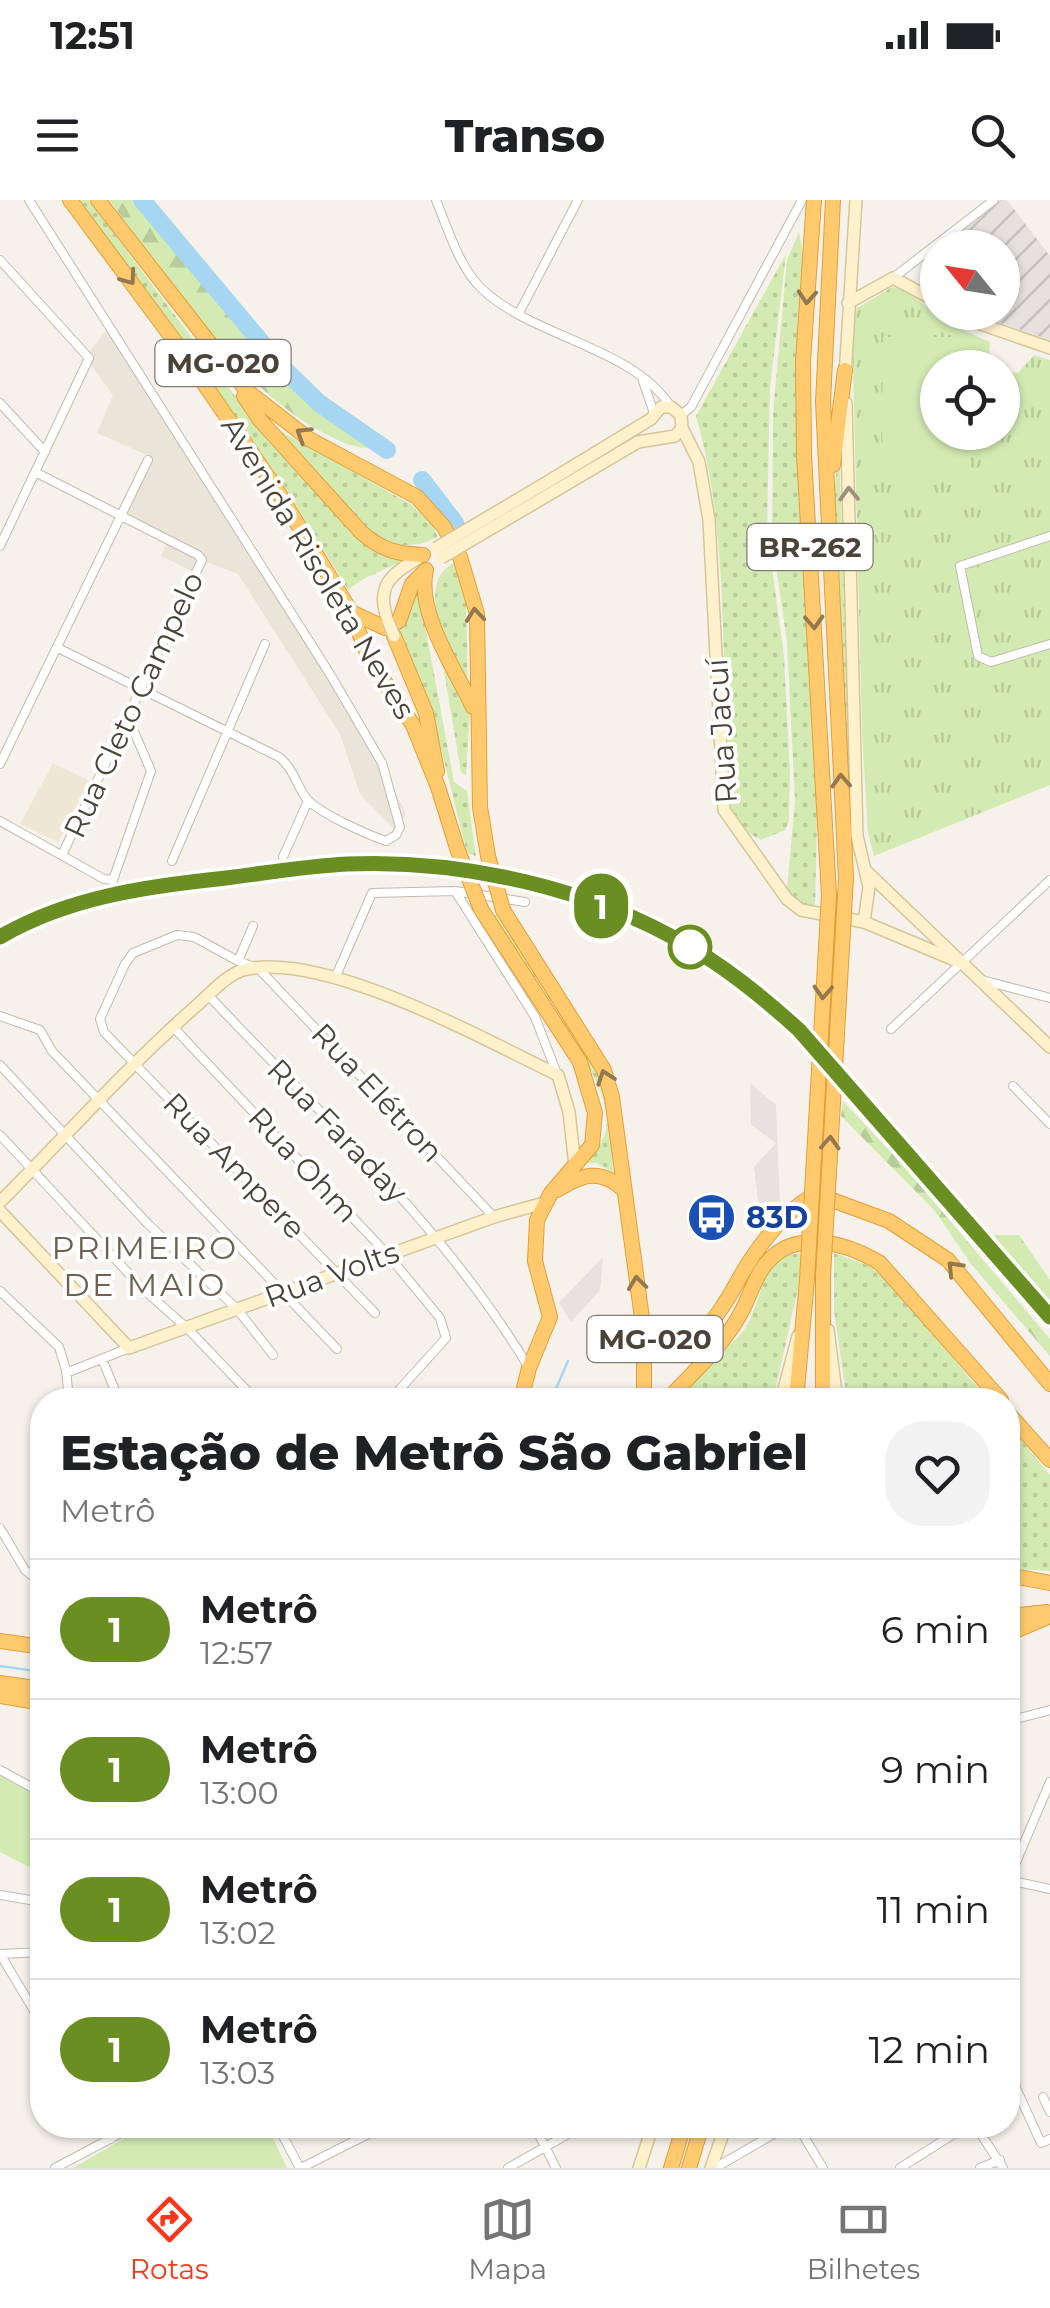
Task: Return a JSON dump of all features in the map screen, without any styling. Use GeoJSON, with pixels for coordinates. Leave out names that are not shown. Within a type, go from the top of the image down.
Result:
{"type":"FeatureCollection","features":[{"type":"Feature","properties":{"kind":"highway","name":"Avenida Risoleta Neves"},"geometry":{"type":"LineString","coordinates":[[70,200],[276,487],[350,612],[369,658],[413,724],[438,787],[476,912],[580,1062],[595,1113],[592,1145]]}},
{"type":"Feature","properties":{"kind":"highway","name":"Avenida Risoleta Neves"},"geometry":{"type":"LineString","coordinates":[[98,200],[247,390],[309,438],[417,497],[444,527],[460,557],[477,614],[478,782],[488,856],[504,910],[602,1064],[612,1097],[624,1190]]}},
{"type":"Feature","properties":{"kind":"highway","name":"BR-262"},"geometry":{"type":"LineString","coordinates":[[797,1388],[806,1313],[828,894],[802,361],[814,200]]}},
{"type":"Feature","properties":{"kind":"highway","name":"BR-262"},"geometry":{"type":"LineString","coordinates":[[823,1388],[823,1276],[846,878],[824,368],[832,200]]}},
{"type":"Feature","properties":{"kind":"highway"},"geometry":{"type":"LineString","coordinates":[[219,359],[260,420],[360,532],[378,547],[432,558]]}},
{"type":"Feature","properties":{"kind":"highway"},"geometry":{"type":"LineString","coordinates":[[828,506],[844,370]]}},
{"type":"Feature","properties":{"kind":"highway"},"geometry":{"type":"LineString","coordinates":[[350,612],[385,628],[400,622],[412,584],[432,558]]}},
{"type":"Feature","properties":{"kind":"highway"},"geometry":{"type":"LineString","coordinates":[[432,558],[422,584],[427,612],[476,712]]}},
{"type":"Feature","properties":{"kind":"highway"},"geometry":{"type":"LineString","coordinates":[[394,636],[426,713],[438,787]]}},
{"type":"Feature","properties":{"kind":"highway","name":"MG-020"},"geometry":{"type":"LineString","coordinates":[[528,1368],[550,1317],[535,1261],[537,1220],[548,1198],[592,1145]]}},
{"type":"Feature","properties":{"kind":"highway"},"geometry":{"type":"LineString","coordinates":[[548,1198],[586,1176],[610,1177],[624,1190]]}},
{"type":"Feature","properties":{"kind":"highway","name":"MG-020"},"geometry":{"type":"LineString","coordinates":[[624,1190],[644,1333],[644,1388]]}},
{"type":"Feature","properties":{"kind":"highway","name":"MG-020"},"geometry":{"type":"LineString","coordinates":[[644,1333],[670,1344],[694,1336],[716,1318],[749,1263],[786,1216],[816,1194],[889,1221],[948,1260],[1050,1384]]}},
{"type":"Feature","properties":{"kind":"highway","name":"MG-020"},"geometry":{"type":"LineString","coordinates":[[683,1388],[700,1362],[738,1320],[768,1260],[788,1244],[816,1242],[858,1252],[880,1264],[989,1388]]}},
{"type":"Feature","properties":{"kind":"highway"},"geometry":{"type":"LineString","coordinates":[[525,1388],[528,1368]]}},
{"type":"Feature","properties":{"kind":"highway"},"geometry":{"type":"LineString","coordinates":[[1020,1421],[1050,1449]]}},
{"type":"Feature","properties":{"kind":"highway"},"geometry":{"type":"LineString","coordinates":[[1020,1424],[1050,1460]]}},
{"type":"Feature","properties":{"kind":"highway"},"geometry":{"type":"LineString","coordinates":[[1020,1578],[1049,1584]]}},
{"type":"Feature","properties":{"kind":"highway"},"geometry":{"type":"LineString","coordinates":[[1020,1587],[1049,1584]]}},
{"type":"Feature","properties":{"kind":"highway"},"geometry":{"type":"LineString","coordinates":[[1020,1615],[1050,1614]]}},
{"type":"Feature","properties":{"kind":"highway"},"geometry":{"type":"LineString","coordinates":[[1020,1628],[1050,1614]]}},
{"type":"Feature","properties":{"kind":"highway"},"geometry":{"type":"LineString","coordinates":[[0,1642],[30,1646]]}},
{"type":"Feature","properties":{"kind":"highway"},"geometry":{"type":"LineString","coordinates":[[0,1683],[30,1687]]}},
{"type":"Feature","properties":{"kind":"highway"},"geometry":{"type":"LineString","coordinates":[[0,1696],[30,1701]]}},
{"type":"Feature","properties":{"kind":"highway"},"geometry":{"type":"LineString","coordinates":[[671,2168],[680,2138]]}},
{"type":"Feature","properties":{"kind":"highway"},"geometry":{"type":"LineString","coordinates":[[689,2168],[698,2138]]}},
{"type":"Feature","properties":{"kind":"street"},"geometry":{"type":"LineString","coordinates":[[29,200],[330,674],[382,763],[400,828],[386,841],[308,802],[288,764],[58,648]]}},
{"type":"Feature","properties":{"kind":"street","name":"Rua Jacuí"},"geometry":{"type":"LineString","coordinates":[[436,200],[465,267],[479,287],[519,313],[640,377],[661,392],[678,417],[699,462],[713,571],[724,810],[787,899],[801,910],[864,922],[964,964]]}},
{"type":"Feature","properties":{"kind":"street"},"geometry":{"type":"LineString","coordinates":[[519,313],[578,200]]}},
{"type":"Feature","properties":{"kind":"street"},"geometry":{"type":"LineString","coordinates":[[856,200],[844,370],[857,836],[869,887],[864,922]]}},
{"type":"Feature","properties":{"kind":"street"},"geometry":{"type":"LineString","coordinates":[[848,303],[893,278],[994,200]]}},
{"type":"Feature","properties":{"kind":"street"},"geometry":{"type":"LineString","coordinates":[[666,438],[678,417],[691,407],[800,202]]}},
{"type":"Feature","properties":{"kind":"street"},"geometry":{"type":"LineString","coordinates":[[0,260],[89,358],[1,542]]}},
{"type":"Feature","properties":{"kind":"street"},"geometry":{"type":"LineString","coordinates":[[893,278],[920,292]]}},
{"type":"Feature","properties":{"kind":"street"},"geometry":{"type":"LineString","coordinates":[[998,330],[1050,348]]}},
{"type":"Feature","properties":{"kind":"street"},"geometry":{"type":"LineString","coordinates":[[640,377],[652,429],[686,448],[699,462]]}},
{"type":"Feature","properties":{"kind":"street"},"geometry":{"type":"LineString","coordinates":[[0,402],[45,452]]}},
{"type":"Feature","properties":{"kind":"street"},"geometry":{"type":"LineString","coordinates":[[552,486],[661,407],[678,417]]}},
{"type":"Feature","properties":{"kind":"street"},"geometry":{"type":"LineString","coordinates":[[394,636],[382,596],[397,572],[432,558],[552,486],[638,442],[666,438]]}},
{"type":"Feature","properties":{"kind":"street"},"geometry":{"type":"LineString","coordinates":[[0,764],[148,460]]}},
{"type":"Feature","properties":{"kind":"street"},"geometry":{"type":"LineString","coordinates":[[35,472],[120,516]]}},
{"type":"Feature","properties":{"kind":"street","name":"Rua Cleto Campelo"},"geometry":{"type":"LineString","coordinates":[[62,855],[202,565],[198,555],[120,516]]}},
{"type":"Feature","properties":{"kind":"street"},"geometry":{"type":"LineString","coordinates":[[1050,536],[960,566],[978,656],[991,662],[1050,644]]}},
{"type":"Feature","properties":{"kind":"street"},"geometry":{"type":"LineString","coordinates":[[172,860],[265,644]]}},
{"type":"Feature","properties":{"kind":"street"},"geometry":{"type":"LineString","coordinates":[[0,821],[104,879],[113,880],[151,777],[150,765],[128,718]]}},
{"type":"Feature","properties":{"kind":"street"},"geometry":{"type":"LineString","coordinates":[[283,856],[308,802]]}},
{"type":"Feature","properties":{"kind":"street"},"geometry":{"type":"LineString","coordinates":[[865,870],[1050,1048]]}},
{"type":"Feature","properties":{"kind":"street"},"geometry":{"type":"LineString","coordinates":[[891,1030],[1050,880]]}},
{"type":"Feature","properties":{"kind":"street"},"geometry":{"type":"LineString","coordinates":[[455,891],[476,912],[536,1017],[570,1112],[592,1145]]}},
{"type":"Feature","properties":{"kind":"street"},"geometry":{"type":"LineString","coordinates":[[336,976],[372,892],[455,891],[526,902]]}},
{"type":"Feature","properties":{"kind":"street"},"geometry":{"type":"LineString","coordinates":[[1038,891],[1050,894]]}},
{"type":"Feature","properties":{"kind":"street"},"geometry":{"type":"LineString","coordinates":[[252,926],[238,961],[259,968],[336,976],[558,1075]]}},
{"type":"Feature","properties":{"kind":"street","name":"Rua Ampere"},"geometry":{"type":"LineString","coordinates":[[238,961],[194,936],[177,935],[133,953],[100,1019],[104,1032],[375,1312]]}},
{"type":"Feature","properties":{"kind":"street"},"geometry":{"type":"LineString","coordinates":[[0,1202],[173,1027],[234,974],[259,968]]}},
{"type":"Feature","properties":{"kind":"street","name":"Rua Elétron"},"geometry":{"type":"LineString","coordinates":[[259,968],[494,1217]]}},
{"type":"Feature","properties":{"kind":"street"},"geometry":{"type":"LineString","coordinates":[[982,980],[1050,998]]}},
{"type":"Feature","properties":{"kind":"street","name":"Rua Faraday"},"geometry":{"type":"LineString","coordinates":[[208,996],[438,1237],[498,1317],[528,1368]]}},
{"type":"Feature","properties":{"kind":"street"},"geometry":{"type":"LineString","coordinates":[[0,1016],[40,1030],[52,1051],[337,1350]]}},
{"type":"Feature","properties":{"kind":"street","name":"Rua Ohm"},"geometry":{"type":"LineString","coordinates":[[173,1027],[388,1255],[440,1318],[446,1338],[401,1388]]}},
{"type":"Feature","properties":{"kind":"street"},"geometry":{"type":"LineString","coordinates":[[0,1065],[148,1224],[237,1309],[273,1355]]}},
{"type":"Feature","properties":{"kind":"street"},"geometry":{"type":"LineString","coordinates":[[1012,1086],[1050,1124]]}},
{"type":"Feature","properties":{"kind":"street"},"geometry":{"type":"LineString","coordinates":[[570,1112],[571,1170]]}},
{"type":"Feature","properties":{"kind":"street"},"geometry":{"type":"LineString","coordinates":[[0,1134],[144,1290],[244,1388]]}},
{"type":"Feature","properties":{"kind":"street","name":"Rua Volts"},"geometry":{"type":"LineString","coordinates":[[66,1373],[548,1198]]}},
{"type":"Feature","properties":{"kind":"street"},"geometry":{"type":"LineString","coordinates":[[0,1211],[128,1348]]}},
{"type":"Feature","properties":{"kind":"street"},"geometry":{"type":"LineString","coordinates":[[0,1291],[59,1348],[68,1388]]}},
{"type":"Feature","properties":{"kind":"street","name":"BR-262"},"geometry":{"type":"LineString","coordinates":[[823,1300],[836,1388]]}},
{"type":"Feature","properties":{"kind":"street","name":"BR-262"},"geometry":{"type":"LineString","coordinates":[[783,1388],[806,1313]]}},
{"type":"Feature","properties":{"kind":"street"},"geometry":{"type":"LineString","coordinates":[[102,1358],[115,1388]]}},
{"type":"Feature","properties":{"kind":"street"},"geometry":{"type":"LineString","coordinates":[[0,1528],[30,1574]]}},
{"type":"Feature","properties":{"kind":"street"},"geometry":{"type":"LineString","coordinates":[[1020,1718],[1050,1710]]}},
{"type":"Feature","properties":{"kind":"street"},"geometry":{"type":"LineString","coordinates":[[0,1770],[30,1786]]}},
{"type":"Feature","properties":{"kind":"street"},"geometry":{"type":"LineString","coordinates":[[1020,1850],[1050,1782]]}},
{"type":"Feature","properties":{"kind":"street"},"geometry":{"type":"LineString","coordinates":[[1036,1809],[1050,1807]]}},
{"type":"Feature","properties":{"kind":"street"},"geometry":{"type":"LineString","coordinates":[[1020,1883],[1050,1888]]}},
{"type":"Feature","properties":{"kind":"street"},"geometry":{"type":"LineString","coordinates":[[0,1895],[30,1900]]}},
{"type":"Feature","properties":{"kind":"street"},"geometry":{"type":"LineString","coordinates":[[30,1953],[0,1954],[30,2004]]}},
{"type":"Feature","properties":{"kind":"street"},"geometry":{"type":"LineString","coordinates":[[1020,2095],[1045,2141]]}},
{"type":"Feature","properties":{"kind":"street"},"geometry":{"type":"LineString","coordinates":[[1043,2097],[1050,2112]]}},
{"type":"Feature","properties":{"kind":"street"},"geometry":{"type":"LineString","coordinates":[[285,2138],[300,2168],[360,2138]]}},
{"type":"Feature","properties":{"kind":"street"},"geometry":{"type":"LineString","coordinates":[[540,2138],[556,2168]]}},
{"type":"Feature","properties":{"kind":"street"},"geometry":{"type":"LineString","coordinates":[[508,2168],[563,2138]]}},
{"type":"Feature","properties":{"kind":"street"},"geometry":{"type":"LineString","coordinates":[[639,2168],[649,2138]]}},
{"type":"Feature","properties":{"kind":"street"},"geometry":{"type":"LineString","coordinates":[[713,2168],[722,2138]]}},
{"type":"Feature","properties":{"kind":"street"},"geometry":{"type":"LineString","coordinates":[[713,2168],[766,2138]]}},
{"type":"Feature","properties":{"kind":"street"},"geometry":{"type":"LineString","coordinates":[[804,2138],[823,2168]]}},
{"type":"Feature","properties":{"kind":"street"},"geometry":{"type":"LineString","coordinates":[[900,2168],[950,2138]]}},
{"type":"Feature","properties":{"kind":"street"},"geometry":{"type":"LineString","coordinates":[[980,2168],[1001,2164],[981,2138]]}},
{"type":"Feature","properties":{"kind":"street"},"geometry":{"type":"LineString","coordinates":[[55,2168],[111,2139]]}},
{"type":"Feature","properties":{"kind":"shaded area"},"geometry":{"type":"Polygon","coordinates":[[[1001,200],[1007,200],[1050,256],[1050,340],[1020,330],[1020,230],[963,230],[1001,200]]]}},
{"type":"Feature","properties":{"kind":"shaded area"},"geometry":{"type":"Polygon","coordinates":[[[109,327],[345,693],[406,813],[396,831],[360,794],[340,734],[238,574],[207,562],[200,575],[161,556],[168,541],[121,515],[149,456],[97,433],[113,395],[85,357],[109,327]]]}},
{"type":"Feature","properties":{"kind":"shaded area"},"geometry":{"type":"Polygon","coordinates":[[[53,763],[90,781],[58,842],[20,824],[53,763]]]}},
{"type":"Feature","properties":{"kind":"shaded area"},"geometry":{"type":"Polygon","coordinates":[[[750,1083],[776,1105],[780,1204],[761,1226],[754,1167],[776,1143],[751,1125],[750,1083]]]}},
{"type":"Feature","properties":{"kind":"shaded area"},"geometry":{"type":"Polygon","coordinates":[[[603,1257],[600,1290],[571,1322],[559,1303],[603,1257]]]}},
{"type":"Feature","properties":{"kind":"green space"},"geometry":{"type":"Polygon","coordinates":[[[80,200],[89,200],[250,416],[357,535],[375,551],[405,560],[348,590],[282,482],[80,200]]]}},
{"type":"Feature","properties":{"kind":"green space"},"geometry":{"type":"Polygon","coordinates":[[[109,200],[138,200],[264,350],[314,403],[379,450],[342,442],[272,398],[212,336],[109,200]]]}},
{"type":"Feature","properties":{"kind":"green space"},"geometry":{"type":"Polygon","coordinates":[[[799,232],[803,254],[796,396],[818,780],[815,909],[805,908],[787,889],[795,801],[787,642],[772,539],[773,413],[787,260],[799,232]]]}},
{"type":"Feature","properties":{"kind":"green space"},"geometry":{"type":"Polygon","coordinates":[[[786,254],[770,387],[767,531],[784,656],[789,821],[785,830],[761,840],[739,823],[728,797],[719,556],[707,461],[696,416],[786,254]]]}},
{"type":"Feature","properties":{"kind":"green space"},"geometry":{"type":"Polygon","coordinates":[[[892,287],[904,290],[920,302],[920,330],[963,330],[990,342],[989,350],[920,350],[920,450],[1020,450],[1020,371],[1034,355],[1050,360],[1050,785],[874,856],[868,834],[862,732],[852,327],[857,308],[892,287]]]}},
{"type":"Feature","properties":{"kind":"green space"},"geometry":{"type":"Polygon","coordinates":[[[883,337],[970,337],[970,350],[920,350],[920,450],[970,450],[969,481],[882,481],[883,337]]]}},
{"type":"Feature","properties":{"kind":"green space"},"geometry":{"type":"Polygon","coordinates":[[[268,424],[412,505],[432,524],[438,537],[404,545],[377,535],[344,508],[268,424]]]}},
{"type":"Feature","properties":{"kind":"green space"},"geometry":{"type":"Polygon","coordinates":[[[839,451],[860,869],[847,837],[832,508],[839,451]]]}},
{"type":"Feature","properties":{"kind":"green space"},"geometry":{"type":"Polygon","coordinates":[[[454,563],[466,600],[468,691],[446,642],[436,605],[441,573],[454,563]]]}},
{"type":"Feature","properties":{"kind":"green space"},"geometry":{"type":"Polygon","coordinates":[[[417,582],[454,782],[467,791],[476,856],[467,853],[433,716],[396,630],[417,582]]]}},
{"type":"Feature","properties":{"kind":"green space"},"geometry":{"type":"Polygon","coordinates":[[[439,642],[470,711],[466,776],[461,772],[439,642]]]}},
{"type":"Feature","properties":{"kind":"green space"},"geometry":{"type":"Polygon","coordinates":[[[501,915],[598,1070],[612,1125],[613,1172],[596,1163],[585,1163],[605,1134],[604,1102],[579,1048],[493,916],[501,915]]]}},
{"type":"Feature","properties":{"kind":"green space"},"geometry":{"type":"Polygon","coordinates":[[[843,1101],[902,1164],[1050,1339],[1050,1356],[971,1264],[935,1211],[841,1116],[843,1101]]]}},
{"type":"Feature","properties":{"kind":"green space"},"geometry":{"type":"Polygon","coordinates":[[[989,1235],[1019,1235],[1050,1280],[1050,1310],[989,1235]]]}},
{"type":"Feature","properties":{"kind":"green space"},"geometry":{"type":"Polygon","coordinates":[[[801,1253],[801,1275],[776,1388],[687,1388],[700,1369],[744,1330],[765,1280],[782,1257],[801,1253]]]}},
{"type":"Feature","properties":{"kind":"green space"},"geometry":{"type":"Polygon","coordinates":[[[834,1253],[870,1266],[891,1283],[978,1388],[845,1388],[834,1311],[834,1253]]]}},
{"type":"Feature","properties":{"kind":"green space"},"geometry":{"type":"Polygon","coordinates":[[[1020,1439],[1050,1475],[1050,1571],[1020,1569],[1020,1439]]]}},
{"type":"Feature","properties":{"kind":"green space"},"geometry":{"type":"Polygon","coordinates":[[[0,1776],[30,1791],[30,1868],[0,1852],[0,1776]]]}},
{"type":"Feature","properties":{"kind":"green space"},"geometry":{"type":"Polygon","coordinates":[[[125,2138],[273,2138],[287,2168],[73,2168],[125,2138]]]}},
{"type":"Feature","properties":{"kind":"waterway"},"geometry":{"type":"LineString","coordinates":[[142,200],[282,367],[319,403],[387,450]]}},
{"type":"Feature","properties":{"kind":"waterway"},"geometry":{"type":"LineString","coordinates":[[422,480],[455,523]]}},
{"type":"Feature","properties":{"kind":"waterway"},"geometry":{"type":"LineString","coordinates":[[556,1388],[568,1361]]}},
{"type":"Feature","properties":{"kind":"waterway"},"geometry":{"type":"LineString","coordinates":[[0,1666],[30,1670]]}},
{"type":"Feature","properties":{"kind":"railway"},"geometry":{"type":"LineString","coordinates":[[13,930],[81,903],[150,886],[348,864],[479,874],[567,894],[645,924],[688,946],[731,973],[799,1030],[1050,1317]]}},
{"type":"Feature","properties":{"kind":"metro line","name":"1"},"geometry":{"type":"LineString","coordinates":[[0,937],[81,903],[150,886],[348,864],[478,874],[523,882],[590,902],[688,946],[755,990],[799,1030],[1050,1317]]}},
{"type":"Feature","properties":{"kind":"place","name":"83D"},"geometry":{"type":"Point","coordinates":[711,1218]}},
{"type":"Feature","properties":{"kind":"district","name":"PRIMEIRO DE MAIO"},"geometry":{"type":"Point","coordinates":[145,1266]}}]}
